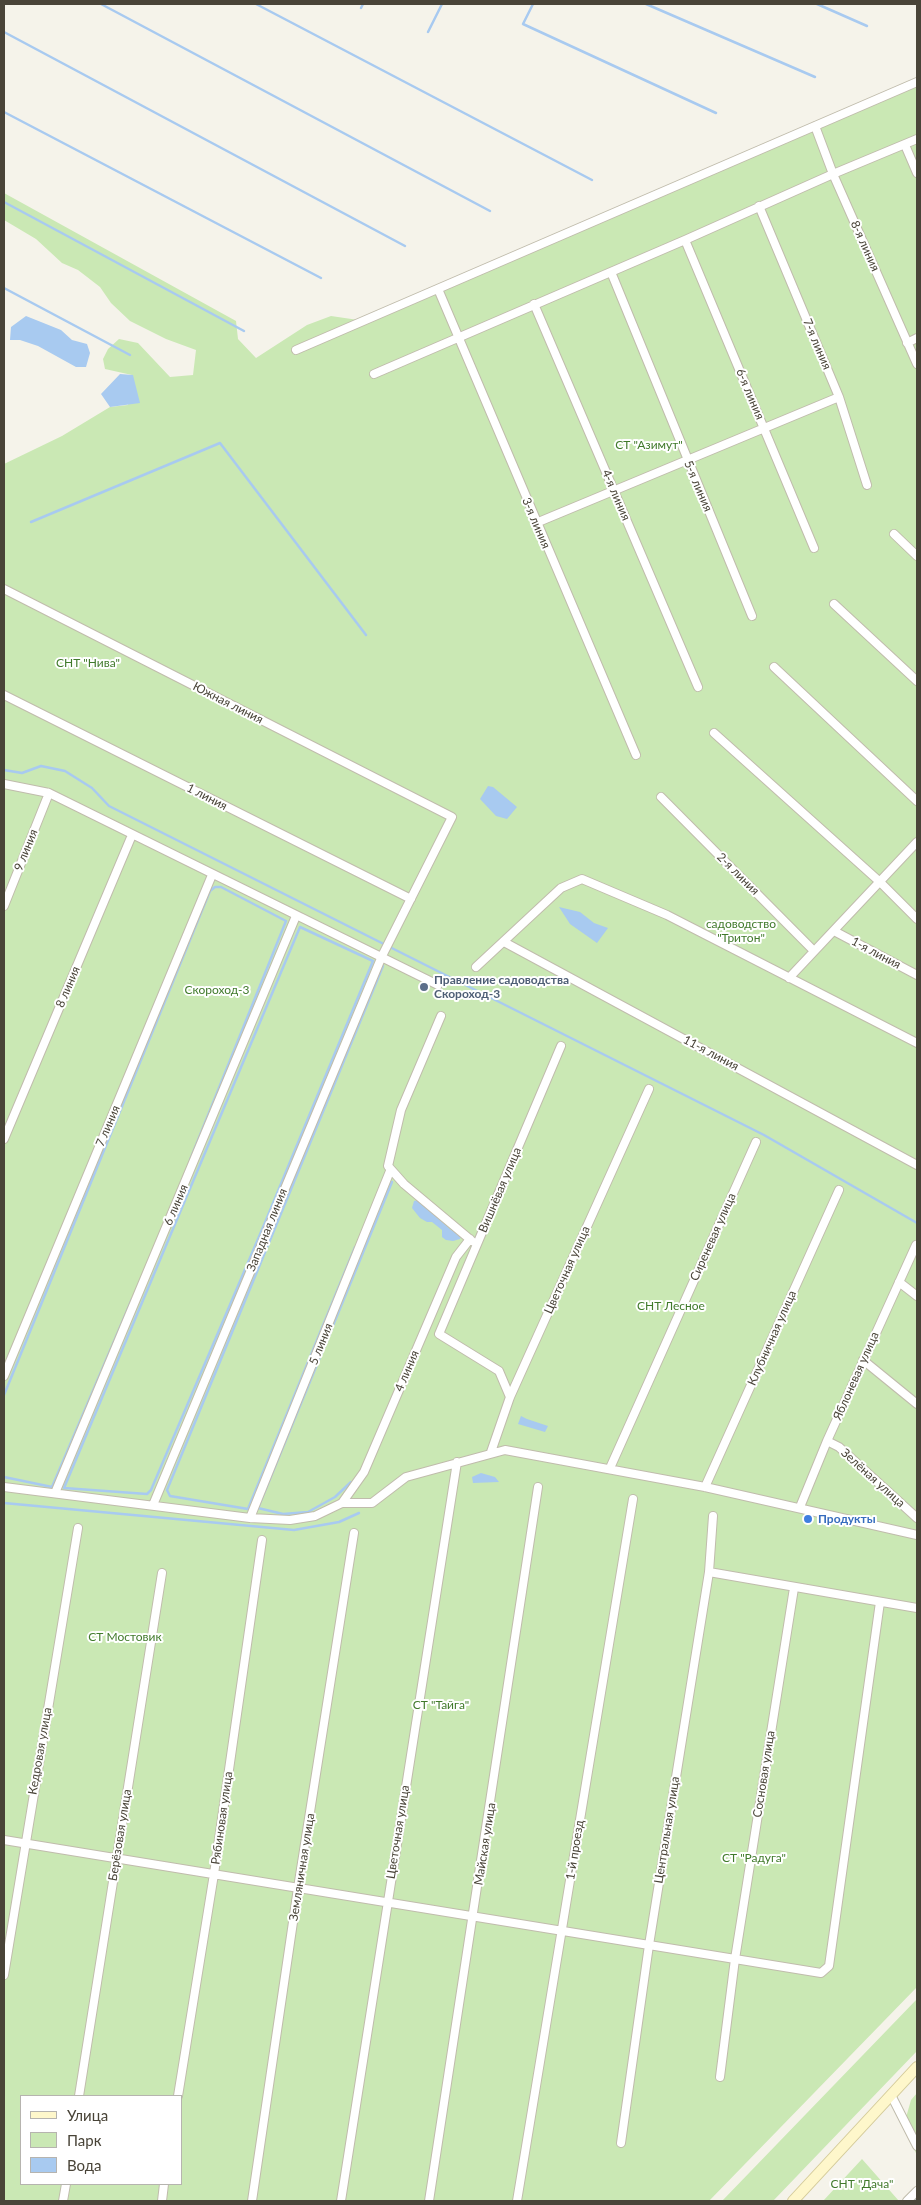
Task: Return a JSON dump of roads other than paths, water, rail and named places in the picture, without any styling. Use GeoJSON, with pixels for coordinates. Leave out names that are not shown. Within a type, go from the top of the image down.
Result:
{"type":"FeatureCollection","features":[{"type":"Feature","properties":{"kind":"main road"},"geometry":{"type":"LineString","coordinates":[[793,2201],[917,2067]]}},
{"type":"Feature","properties":{"kind":"street"},"geometry":{"type":"LineString","coordinates":[[296,350],[917,82]]}},
{"type":"Feature","properties":{"kind":"street","name":"8-я линия"},"geometry":{"type":"LineString","coordinates":[[815,126],[833,174],[917,364]]}},
{"type":"Feature","properties":{"kind":"street"},"geometry":{"type":"LineString","coordinates":[[374,374],[833,174],[917,140]]}},
{"type":"Feature","properties":{"kind":"street"},"geometry":{"type":"LineString","coordinates":[[905,145],[917,173]]}},
{"type":"Feature","properties":{"kind":"street","name":"7-я линия"},"geometry":{"type":"LineString","coordinates":[[759,206],[839,398],[867,485]]}},
{"type":"Feature","properties":{"kind":"street","name":"6-я линия"},"geometry":{"type":"LineString","coordinates":[[685,240],[814,548]]}},
{"type":"Feature","properties":{"kind":"street","name":"5-я линия"},"geometry":{"type":"LineString","coordinates":[[611,272],[752,616]]}},
{"type":"Feature","properties":{"kind":"street","name":"3-я линия"},"geometry":{"type":"LineString","coordinates":[[438,289],[536,524],[636,755]]}},
{"type":"Feature","properties":{"kind":"street","name":"4-я линия"},"geometry":{"type":"LineString","coordinates":[[534,304],[698,687]]}},
{"type":"Feature","properties":{"kind":"street"},"geometry":{"type":"LineString","coordinates":[[907,343],[917,338]]}},
{"type":"Feature","properties":{"kind":"street"},"geometry":{"type":"LineString","coordinates":[[536,524],[764,427],[839,398]]}},
{"type":"Feature","properties":{"kind":"street"},"geometry":{"type":"LineString","coordinates":[[894,534],[917,556]]}},
{"type":"Feature","properties":{"kind":"street","name":"Южная линия"},"geometry":{"type":"LineString","coordinates":[[4,590],[452,817]]}},
{"type":"Feature","properties":{"kind":"street"},"geometry":{"type":"LineString","coordinates":[[834,604],[917,681]]}},
{"type":"Feature","properties":{"kind":"street"},"geometry":{"type":"LineString","coordinates":[[774,667],[917,801]]}},
{"type":"Feature","properties":{"kind":"street","name":"1 линия"},"geometry":{"type":"LineString","coordinates":[[4,695],[411,900]]}},
{"type":"Feature","properties":{"kind":"street"},"geometry":{"type":"LineString","coordinates":[[714,733],[880,882],[917,919]]}},
{"type":"Feature","properties":{"kind":"street"},"geometry":{"type":"LineString","coordinates":[[4,784],[49,793],[438,985]]}},
{"type":"Feature","properties":{"kind":"street","name":"9 линия"},"geometry":{"type":"LineString","coordinates":[[4,906],[49,793]]}},
{"type":"Feature","properties":{"kind":"street","name":"2-я линия"},"geometry":{"type":"LineString","coordinates":[[661,797],[814,951]]}},
{"type":"Feature","properties":{"kind":"street","name":"Западная линия"},"geometry":{"type":"LineString","coordinates":[[153,1505],[382,956],[452,817]]}},
{"type":"Feature","properties":{"kind":"street","name":"8 линия"},"geometry":{"type":"LineString","coordinates":[[4,1139],[132,835]]}},
{"type":"Feature","properties":{"kind":"street"},"geometry":{"type":"LineString","coordinates":[[790,978],[917,842]]}},
{"type":"Feature","properties":{"kind":"street","name":"7 линия"},"geometry":{"type":"LineString","coordinates":[[4,1376],[212,875]]}},
{"type":"Feature","properties":{"kind":"street"},"geometry":{"type":"LineString","coordinates":[[476,968],[561,888],[582,879],[667,915],[917,1043]]}},
{"type":"Feature","properties":{"kind":"street","name":"6 линия"},"geometry":{"type":"LineString","coordinates":[[55,1493],[296,916]]}},
{"type":"Feature","properties":{"kind":"street","name":"1-я линия"},"geometry":{"type":"LineString","coordinates":[[834,931],[917,975]]}},
{"type":"Feature","properties":{"kind":"street","name":"11-я линия"},"geometry":{"type":"LineString","coordinates":[[504,942],[917,1164]]}},
{"type":"Feature","properties":{"kind":"street","name":"5 линия"},"geometry":{"type":"LineString","coordinates":[[250,1518],[390,1171],[388,1166],[401,1110],[441,1016]]}},
{"type":"Feature","properties":{"kind":"street","name":"Вишнёвая улица"},"geometry":{"type":"LineString","coordinates":[[510,1398],[499,1371],[439,1334],[561,1046]]}},
{"type":"Feature","properties":{"kind":"street","name":"Цветочная улица"},"geometry":{"type":"LineString","coordinates":[[491,1452],[510,1398],[649,1089]]}},
{"type":"Feature","properties":{"kind":"street","name":"Сиреневая улица"},"geometry":{"type":"LineString","coordinates":[[610,1468],[756,1142]]}},
{"type":"Feature","properties":{"kind":"street"},"geometry":{"type":"LineString","coordinates":[[390,1171],[470,1239],[476,1247]]}},
{"type":"Feature","properties":{"kind":"street","name":"Клубничная улица"},"geometry":{"type":"LineString","coordinates":[[705,1487],[839,1190]]}},
{"type":"Feature","properties":{"kind":"street","name":"4 линия"},"geometry":{"type":"LineString","coordinates":[[342,1503],[364,1472],[456,1257],[470,1239]]}},
{"type":"Feature","properties":{"kind":"street","name":"Яблоневая улица"},"geometry":{"type":"LineString","coordinates":[[800,1507],[827,1441],[916,1245]]}},
{"type":"Feature","properties":{"kind":"street"},"geometry":{"type":"LineString","coordinates":[[900,1282],[917,1296]]}},
{"type":"Feature","properties":{"kind":"street"},"geometry":{"type":"LineString","coordinates":[[863,1360],[917,1404]]}},
{"type":"Feature","properties":{"kind":"street","name":"Зелёная улица"},"geometry":{"type":"LineString","coordinates":[[827,1441],[839,1447],[917,1518]]}},
{"type":"Feature","properties":{"kind":"street"},"geometry":{"type":"LineString","coordinates":[[4,1487],[250,1518],[290,1520],[315,1516],[342,1503],[372,1503],[406,1477],[491,1452],[505,1450],[529,1452],[705,1487],[800,1507],[864,1525],[917,1535]]}},
{"type":"Feature","properties":{"kind":"street","name":"Цветочная улица"},"geometry":{"type":"LineString","coordinates":[[341,2201],[457,1462]]}},
{"type":"Feature","properties":{"kind":"street","name":"Майская улица"},"geometry":{"type":"LineString","coordinates":[[429,2201],[474,1917],[538,1487]]}},
{"type":"Feature","properties":{"kind":"street","name":"1-й проезд"},"geometry":{"type":"LineString","coordinates":[[517,2201],[633,1499]]}},
{"type":"Feature","properties":{"kind":"street","name":"Центральная улица"},"geometry":{"type":"LineString","coordinates":[[621,2143],[649,1945],[709,1572],[713,1516]]}},
{"type":"Feature","properties":{"kind":"street","name":"Кедровая улица"},"geometry":{"type":"LineString","coordinates":[[4,1975],[78,1528]]}},
{"type":"Feature","properties":{"kind":"street","name":"Земляничная улица"},"geometry":{"type":"LineString","coordinates":[[252,2201],[298,1888],[354,1534]]}},
{"type":"Feature","properties":{"kind":"street","name":"Рябиновая улица"},"geometry":{"type":"LineString","coordinates":[[178,2095],[214,1874],[262,1540]]}},
{"type":"Feature","properties":{"kind":"street"},"geometry":{"type":"LineString","coordinates":[[709,1572],[917,1608]]}},
{"type":"Feature","properties":{"kind":"street","name":"Берёзовая улица"},"geometry":{"type":"LineString","coordinates":[[79,2095],[162,1573]]}},
{"type":"Feature","properties":{"kind":"street","name":"Сосновая улица"},"geometry":{"type":"LineString","coordinates":[[720,2077],[735,1959],[794,1588]]}},
{"type":"Feature","properties":{"kind":"street"},"geometry":{"type":"LineString","coordinates":[[4,1840],[821,1973],[829,1966],[880,1602]]}},
{"type":"Feature","properties":{"kind":"street"},"geometry":{"type":"LineString","coordinates":[[891,2095],[917,2146]]}},
{"type":"Feature","properties":{"kind":"street"},"geometry":{"type":"LineString","coordinates":[[63,2201],[66,2185]]}},
{"type":"Feature","properties":{"kind":"street"},"geometry":{"type":"LineString","coordinates":[[162,2201],[164,2185]]}},
{"type":"Feature","properties":{"kind":"street"},"geometry":{"type":"LineString","coordinates":[[907,2201],[917,2191]]}},
{"type":"Feature","properties":{"kind":"water"},"geometry":{"type":"Polygon","coordinates":[[[26,316],[61,330],[72,340],[87,344],[90,353],[86,367],[76,367],[38,346],[20,340],[10,340],[11,327],[26,316]]]}},
{"type":"Feature","properties":{"kind":"water"},"geometry":{"type":"Polygon","coordinates":[[[120,374],[133,375],[140,403],[110,407],[101,394],[120,374]]]}},
{"type":"Feature","properties":{"kind":"water"},"geometry":{"type":"Polygon","coordinates":[[[488,786],[493,787],[517,807],[507,819],[496,816],[480,799],[488,786]]]}},
{"type":"Feature","properties":{"kind":"water"},"geometry":{"type":"Polygon","coordinates":[[[559,907],[580,912],[594,923],[608,928],[597,943],[570,924],[559,907]]]}},
{"type":"Feature","properties":{"kind":"water"},"geometry":{"type":"Polygon","coordinates":[[[418,1200],[451,1230],[458,1233],[461,1236],[460,1239],[446,1240],[442,1237],[442,1230],[432,1222],[427,1222],[420,1218],[412,1208],[414,1201],[418,1200]]]}},
{"type":"Feature","properties":{"kind":"water"},"geometry":{"type":"Polygon","coordinates":[[[521,1416],[548,1426],[545,1432],[518,1424],[521,1416]]]}},
{"type":"Feature","properties":{"kind":"water"},"geometry":{"type":"Polygon","coordinates":[[[481,1473],[495,1477],[499,1482],[473,1483],[472,1477],[481,1473]]]}},
{"type":"Feature","properties":{"kind":"waterway"},"geometry":{"type":"LineString","coordinates":[[101,4],[490,211]]}},
{"type":"Feature","properties":{"kind":"waterway"},"geometry":{"type":"LineString","coordinates":[[256,4],[592,180]]}},
{"type":"Feature","properties":{"kind":"waterway"},"geometry":{"type":"LineString","coordinates":[[361,8],[363,4]]}},
{"type":"Feature","properties":{"kind":"waterway"},"geometry":{"type":"LineString","coordinates":[[428,32],[442,4]]}},
{"type":"Feature","properties":{"kind":"waterway"},"geometry":{"type":"LineString","coordinates":[[533,4],[523,24],[716,113]]}},
{"type":"Feature","properties":{"kind":"waterway"},"geometry":{"type":"LineString","coordinates":[[646,4],[815,77]]}},
{"type":"Feature","properties":{"kind":"waterway"},"geometry":{"type":"LineString","coordinates":[[817,4],[867,26]]}},
{"type":"Feature","properties":{"kind":"waterway"},"geometry":{"type":"LineString","coordinates":[[4,32],[405,246]]}},
{"type":"Feature","properties":{"kind":"waterway"},"geometry":{"type":"LineString","coordinates":[[4,112],[321,278]]}},
{"type":"Feature","properties":{"kind":"waterway"},"geometry":{"type":"LineString","coordinates":[[4,202],[244,331]]}},
{"type":"Feature","properties":{"kind":"waterway"},"geometry":{"type":"LineString","coordinates":[[4,288],[130,355]]}},
{"type":"Feature","properties":{"kind":"waterway"},"geometry":{"type":"LineString","coordinates":[[31,522],[220,443],[366,635]]}},
{"type":"Feature","properties":{"kind":"waterway"},"geometry":{"type":"LineString","coordinates":[[4,770],[22,773],[41,766],[65,771],[92,788],[109,806],[764,1135],[917,1223]]}},
{"type":"Feature","properties":{"kind":"waterway"},"geometry":{"type":"LineString","coordinates":[[4,1395],[210,891],[215,887],[221,887],[286,921],[190,1160]]}},
{"type":"Feature","properties":{"kind":"waterway"},"geometry":{"type":"LineString","coordinates":[[300,927],[373,961],[264,1225],[151,1490],[147,1494],[64,1488],[300,927]]}},
{"type":"Feature","properties":{"kind":"waterway"},"geometry":{"type":"LineString","coordinates":[[355,1247],[248,1509],[170,1496],[167,1490],[383,966]]}},
{"type":"Feature","properties":{"kind":"waterway"},"geometry":{"type":"LineString","coordinates":[[351,1482],[335,1497],[308,1512],[283,1514],[258,1508],[392,1182]]}},
{"type":"Feature","properties":{"kind":"waterway"},"geometry":{"type":"LineString","coordinates":[[4,1477],[52,1487],[132,1299]]}},
{"type":"Feature","properties":{"kind":"waterway"},"geometry":{"type":"LineString","coordinates":[[4,1503],[294,1530],[339,1522],[359,1513]]}},
{"type":"Feature","properties":{"kind":"waterway"},"geometry":{"type":"LineString","coordinates":[[914,2201],[917,2198]]}},
{"type":"Feature","properties":{"kind":"place","name":"Правление садоводства Скороход-3"},"geometry":{"type":"Point","coordinates":[424,987]}},
{"type":"Feature","properties":{"kind":"place","name":"Продукты"},"geometry":{"type":"Point","coordinates":[808,1519]}},
{"type":"Feature","properties":{"kind":"park label","name":"СТ \"Азимут\""},"geometry":{"type":"Point","coordinates":[649,445]}},
{"type":"Feature","properties":{"kind":"park label","name":"СНТ \"Нива\""},"geometry":{"type":"Point","coordinates":[88,663]}},
{"type":"Feature","properties":{"kind":"park label","name":"садоводство \"Тритон\""},"geometry":{"type":"Point","coordinates":[741,931]}},
{"type":"Feature","properties":{"kind":"park label","name":"Скороход-3"},"geometry":{"type":"Point","coordinates":[217,990]}},
{"type":"Feature","properties":{"kind":"park label","name":"СНТ Лесное"},"geometry":{"type":"Point","coordinates":[671,1306]}},
{"type":"Feature","properties":{"kind":"park label","name":"СТ Мостовик"},"geometry":{"type":"Point","coordinates":[125,1637]}},
{"type":"Feature","properties":{"kind":"park label","name":"СТ \"Тайга\""},"geometry":{"type":"Point","coordinates":[441,1705]}},
{"type":"Feature","properties":{"kind":"park label","name":"СТ \"Радуга\""},"geometry":{"type":"Point","coordinates":[754,1858]}},
{"type":"Feature","properties":{"kind":"park label","name":"СНТ \"Дача\""},"geometry":{"type":"Point","coordinates":[862,2184]}}]}
